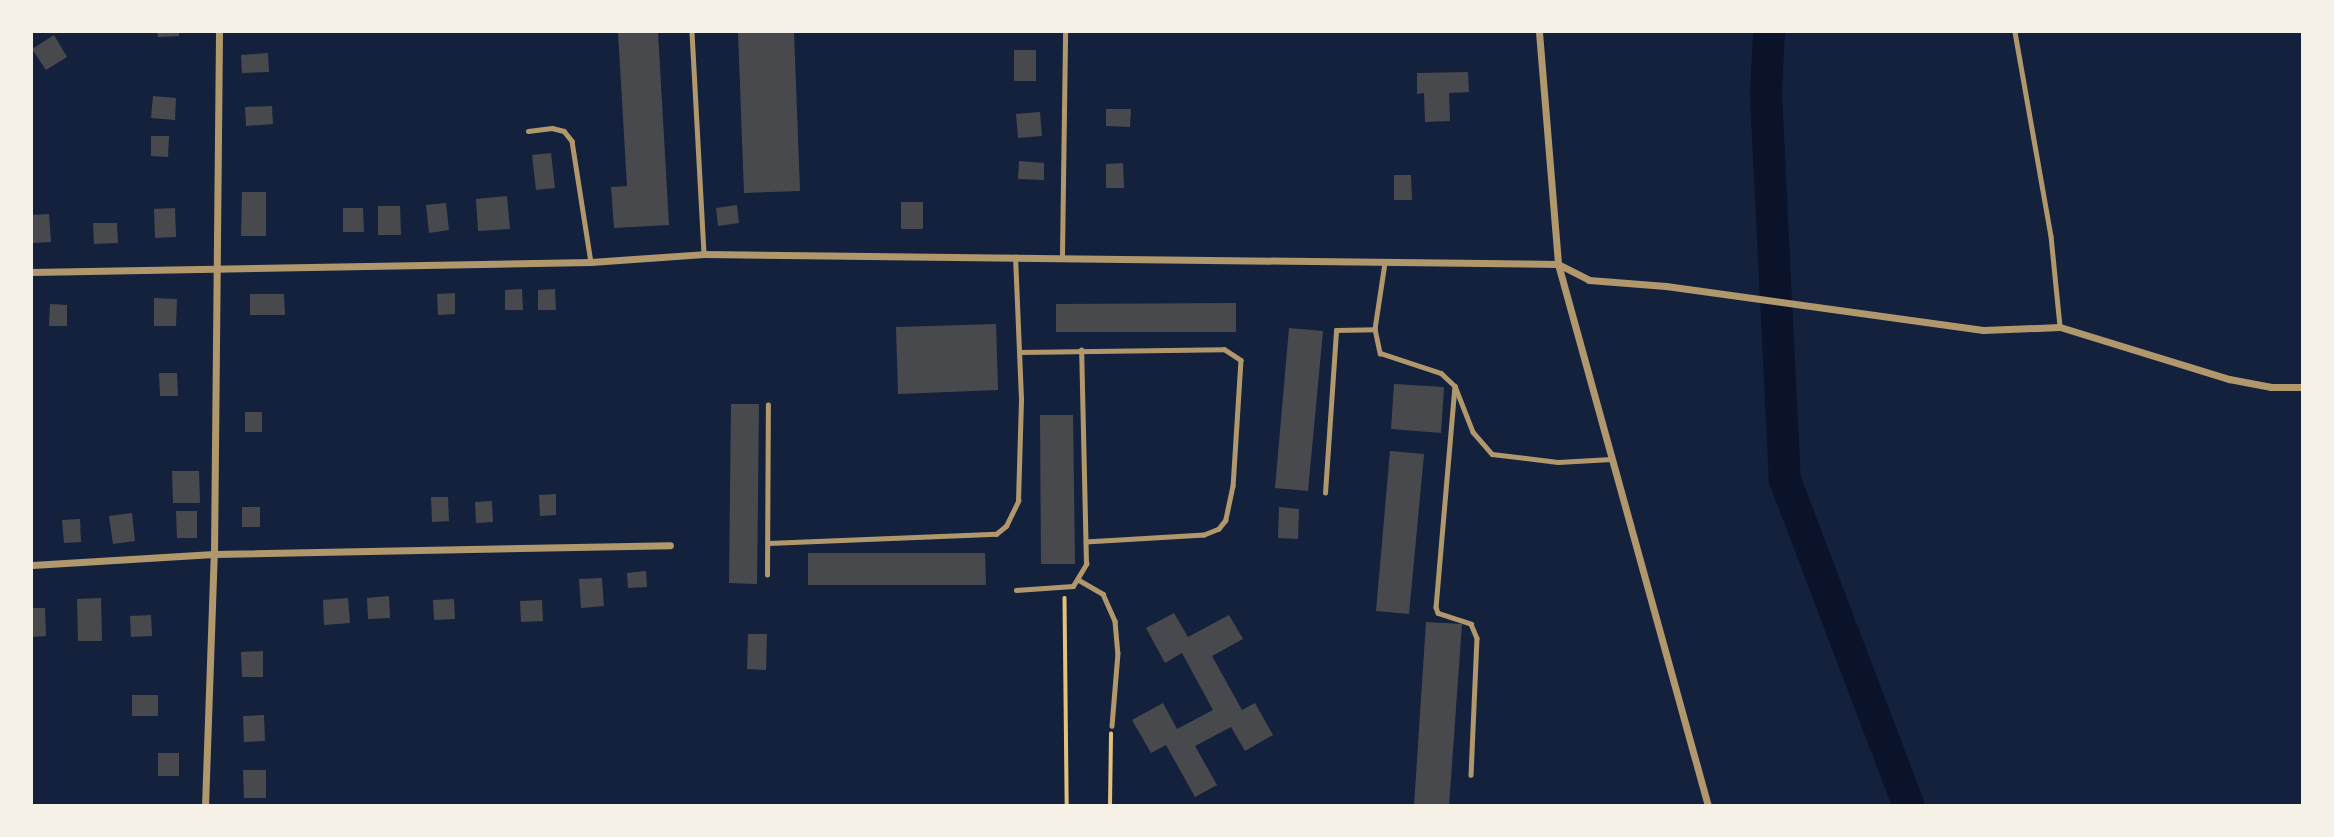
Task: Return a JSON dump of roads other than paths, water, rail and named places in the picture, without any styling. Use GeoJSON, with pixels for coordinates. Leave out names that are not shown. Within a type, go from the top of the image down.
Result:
{"type":"FeatureCollection","features":[{"type":"Feature","properties":{"kind":"street"},"geometry":{"type":"LineString","coordinates":[[205,806],[214,554],[219,32]]}},
{"type":"Feature","properties":{"kind":"street"},"geometry":{"type":"LineString","coordinates":[[1539,32],[1558,264],[1708,806]]}},
{"type":"Feature","properties":{"kind":"street"},"geometry":{"type":"LineString","coordinates":[[32,272],[591,262],[705,254],[1062,256],[1558,264],[1589,281],[1666,286],[2009,331],[2060,327],[2229,379],[2271,387],[2302,387]]}},
{"type":"Feature","properties":{"kind":"street"},"geometry":{"type":"LineString","coordinates":[[32,565],[214,554],[670,545]]}},
{"type":"Feature","properties":{"kind":"lane"},"geometry":{"type":"LineString","coordinates":[[692,32],[705,254]]}},
{"type":"Feature","properties":{"kind":"lane"},"geometry":{"type":"LineString","coordinates":[[1062,256],[1065,32]]}},
{"type":"Feature","properties":{"kind":"lane"},"geometry":{"type":"LineString","coordinates":[[2015,32],[2051,236],[2060,327]]}},
{"type":"Feature","properties":{"kind":"lane"},"geometry":{"type":"LineString","coordinates":[[528,131],[552,128],[564,131],[572,141],[591,262]]}},
{"type":"Feature","properties":{"kind":"lane"},"geometry":{"type":"LineString","coordinates":[[768,543],[996,534],[1006,526],[1018,502],[1020,352],[1015,256]]}},
{"type":"Feature","properties":{"kind":"lane"},"geometry":{"type":"LineString","coordinates":[[1385,263],[1375,329],[1380,353],[1441,373],[1455,386],[1473,432],[1492,454],[1558,461],[1614,459]]}},
{"type":"Feature","properties":{"kind":"lane"},"geometry":{"type":"LineString","coordinates":[[1325,493],[1336,330],[1375,329]]}},
{"type":"Feature","properties":{"kind":"lane"},"geometry":{"type":"LineString","coordinates":[[1020,352],[1224,349],[1235,352],[1243,370],[1230,505],[1219,529],[1204,535],[1086,542]]}},
{"type":"Feature","properties":{"kind":"lane"},"geometry":{"type":"LineString","coordinates":[[1016,590],[1065,589],[1079,580],[1086,564],[1081,350]]}},
{"type":"Feature","properties":{"kind":"lane"},"geometry":{"type":"LineString","coordinates":[[1455,386],[1436,607],[1445,616],[1462,617],[1471,624],[1477,638],[1471,775]]}},
{"type":"Feature","properties":{"kind":"lane"},"geometry":{"type":"LineString","coordinates":[[767,575],[768,405]]}},
{"type":"Feature","properties":{"kind":"lane"},"geometry":{"type":"LineString","coordinates":[[1079,580],[1103,594],[1115,621],[1118,653],[1112,726]]}},
{"type":"Feature","properties":{"kind":"waterway"},"geometry":{"type":"LineString","coordinates":[[1769,32],[1766,95],[1785,480],[1909,806]]}}]}
